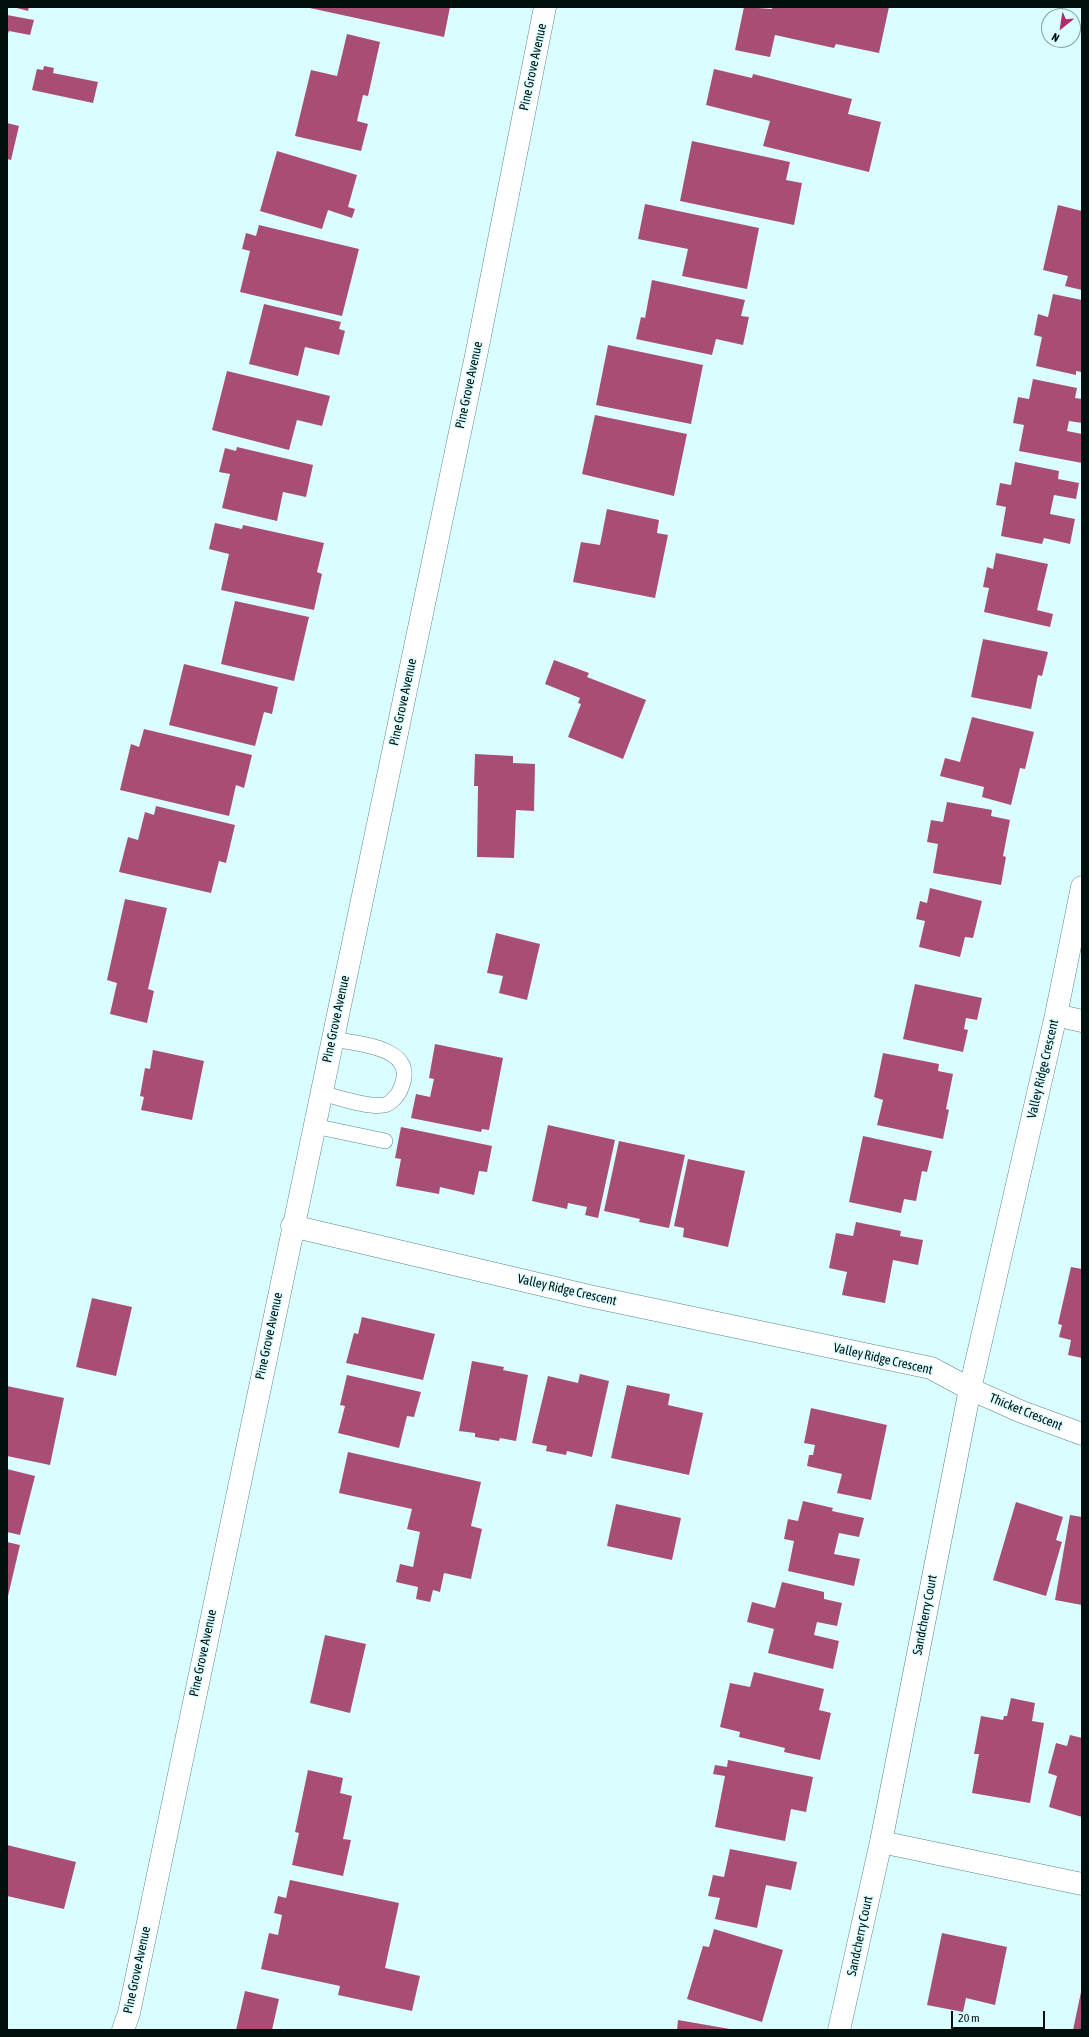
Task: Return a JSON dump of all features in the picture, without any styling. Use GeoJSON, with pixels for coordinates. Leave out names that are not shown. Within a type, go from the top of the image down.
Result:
{"type":"FeatureCollection","features":[{"type":"Feature","properties":{"kind":"street","name":"Pine Grove Avenue"},"geometry":{"type":"LineString","coordinates":[[123,2030],[129,2013],[292,1226],[475,359],[546,7]]}},
{"type":"Feature","properties":{"kind":"street","name":"Valley Ridge Crescent"},"geometry":{"type":"LineString","coordinates":[[292,1226],[589,1296],[931,1368],[970,1389],[1056,1015],[1082,887]]}},
{"type":"Feature","properties":{"kind":"street"},"geometry":{"type":"LineString","coordinates":[[1056,1015],[1082,1021]]}},
{"type":"Feature","properties":{"kind":"street","name":"Thicket Crescent"},"geometry":{"type":"LineString","coordinates":[[970,1389],[1022,1412],[1082,1434]]}},
{"type":"Feature","properties":{"kind":"street","name":"Sandcherry Court"},"geometry":{"type":"LineString","coordinates":[[839,2030],[881,1842],[970,1389]]}},
{"type":"Feature","properties":{"kind":"street"},"geometry":{"type":"LineString","coordinates":[[881,1842],[1082,1884]]}},
{"type":"Feature","properties":{"kind":"lane"},"geometry":{"type":"LineString","coordinates":[[321,1093],[369,1104],[385,1105],[394,1099],[402,1088],[405,1072],[402,1062],[396,1055],[381,1049],[332,1039]]}},
{"type":"Feature","properties":{"kind":"lane"},"geometry":{"type":"LineString","coordinates":[[314,1126],[385,1141]]}},
{"type":"Feature","properties":{"kind":"building"},"geometry":{"type":"Polygon","coordinates":[[[13,7],[29,7],[28,11],[13,7]]]}},
{"type":"Feature","properties":{"kind":"building"},"geometry":{"type":"Polygon","coordinates":[[[305,7],[450,7],[444,37],[305,7]]]}},
{"type":"Feature","properties":{"kind":"building"},"geometry":{"type":"Polygon","coordinates":[[[744,7],[772,9],[772,7],[889,7],[879,53],[836,44],[834,48],[775,35],[770,57],[735,50],[744,7]]]}},
{"type":"Feature","properties":{"kind":"building"},"geometry":{"type":"Polygon","coordinates":[[[7,15],[34,20],[30,35],[9,31],[7,36],[7,15]]]}},
{"type":"Feature","properties":{"kind":"building"},"geometry":{"type":"Polygon","coordinates":[[[347,34],[380,42],[368,96],[363,95],[357,121],[368,124],[361,151],[295,136],[311,70],[337,76],[347,34]]]}},
{"type":"Feature","properties":{"kind":"building"},"geometry":{"type":"Polygon","coordinates":[[[44,66],[54,68],[53,73],[98,82],[93,103],[32,90],[37,69],[43,70],[44,66]]]}},
{"type":"Feature","properties":{"kind":"building"},"geometry":{"type":"Polygon","coordinates":[[[714,69],[752,78],[753,74],[852,99],[848,114],[881,122],[869,172],[763,146],[770,121],[706,105],[714,69]]]}},
{"type":"Feature","properties":{"kind":"building"},"geometry":{"type":"Polygon","coordinates":[[[7,123],[19,126],[11,160],[7,159],[7,123]]]}},
{"type":"Feature","properties":{"kind":"building"},"geometry":{"type":"Polygon","coordinates":[[[692,141],[790,162],[786,180],[802,183],[794,225],[680,201],[692,141]]]}},
{"type":"Feature","properties":{"kind":"building"},"geometry":{"type":"Polygon","coordinates":[[[277,151],[357,175],[348,207],[355,209],[352,218],[328,210],[322,229],[260,211],[277,151]]]}},
{"type":"Feature","properties":{"kind":"building"},"geometry":{"type":"Polygon","coordinates":[[[645,204],[759,228],[747,289],[682,276],[688,249],[638,239],[645,204]]]}},
{"type":"Feature","properties":{"kind":"building"},"geometry":{"type":"Polygon","coordinates":[[[1058,205],[1082,211],[1082,290],[1065,286],[1068,276],[1043,270],[1058,205]]]}},
{"type":"Feature","properties":{"kind":"building"},"geometry":{"type":"Polygon","coordinates":[[[259,225],[359,249],[342,316],[240,292],[250,251],[242,249],[246,233],[256,236],[259,225]]]}},
{"type":"Feature","properties":{"kind":"building"},"geometry":{"type":"Polygon","coordinates":[[[652,280],[745,300],[741,316],[749,317],[743,345],[716,339],[712,355],[636,339],[641,317],[645,318],[652,280]]]}},
{"type":"Feature","properties":{"kind":"building"},"geometry":{"type":"Polygon","coordinates":[[[1053,294],[1082,300],[1082,372],[1076,371],[1076,375],[1036,366],[1042,337],[1034,335],[1038,314],[1048,317],[1053,294]]]}},
{"type":"Feature","properties":{"kind":"building"},"geometry":{"type":"Polygon","coordinates":[[[264,304],[341,322],[339,329],[345,331],[339,355],[305,347],[298,376],[249,364],[264,304]]]}},
{"type":"Feature","properties":{"kind":"building"},"geometry":{"type":"Polygon","coordinates":[[[608,345],[703,365],[691,424],[596,405],[608,345]]]}},
{"type":"Feature","properties":{"kind":"building"},"geometry":{"type":"Polygon","coordinates":[[[227,371],[330,396],[322,426],[297,420],[289,450],[212,430],[227,371]]]}},
{"type":"Feature","properties":{"kind":"building"},"geometry":{"type":"Polygon","coordinates":[[[1033,379],[1077,388],[1075,398],[1082,399],[1082,423],[1069,421],[1067,431],[1082,434],[1082,463],[1019,451],[1024,425],[1013,423],[1018,397],[1029,399],[1033,379]]]}},
{"type":"Feature","properties":{"kind":"building"},"geometry":{"type":"Polygon","coordinates":[[[595,415],[687,434],[674,496],[582,474],[595,415]]]}},
{"type":"Feature","properties":{"kind":"building"},"geometry":{"type":"Polygon","coordinates":[[[237,447],[313,465],[306,497],[283,492],[277,521],[222,508],[230,474],[219,472],[225,448],[236,451],[237,447]]]}},
{"type":"Feature","properties":{"kind":"building"},"geometry":{"type":"Polygon","coordinates":[[[1015,462],[1059,471],[1058,479],[1079,483],[1076,499],[1054,495],[1050,514],[1075,519],[1070,544],[1044,538],[1042,544],[1001,536],[1006,507],[996,505],[1000,483],[1011,485],[1015,462]]]}},
{"type":"Feature","properties":{"kind":"building"},"geometry":{"type":"Polygon","coordinates":[[[607,509],[659,520],[657,533],[668,535],[655,598],[573,582],[581,542],[600,545],[607,509]]]}},
{"type":"Feature","properties":{"kind":"building"},"geometry":{"type":"Polygon","coordinates":[[[215,523],[242,529],[243,525],[324,543],[317,572],[322,574],[314,610],[221,590],[229,554],[209,549],[215,523]]]}},
{"type":"Feature","properties":{"kind":"building"},"geometry":{"type":"Polygon","coordinates":[[[996,553],[1048,564],[1037,610],[1053,614],[1050,627],[984,612],[989,588],[983,587],[987,567],[993,569],[996,553]]]}},
{"type":"Feature","properties":{"kind":"building"},"geometry":{"type":"Polygon","coordinates":[[[235,601],[309,617],[294,681],[221,664],[235,601]]]}},
{"type":"Feature","properties":{"kind":"building"},"geometry":{"type":"Polygon","coordinates":[[[983,639],[1048,652],[1042,676],[1038,675],[1031,709],[971,697],[983,639]]]}},
{"type":"Feature","properties":{"kind":"building"},"geometry":{"type":"Polygon","coordinates":[[[554,660],[589,673],[587,677],[646,700],[623,759],[568,737],[581,704],[578,703],[580,698],[545,684],[554,660]]]}},
{"type":"Feature","properties":{"kind":"building"},"geometry":{"type":"Polygon","coordinates":[[[184,664],[278,687],[272,714],[264,712],[255,746],[169,725],[184,664]]]}},
{"type":"Feature","properties":{"kind":"building"},"geometry":{"type":"Polygon","coordinates":[[[972,717],[1034,732],[1025,769],[1020,768],[1011,805],[982,797],[984,787],[940,776],[945,758],[960,762],[972,717]]]}},
{"type":"Feature","properties":{"kind":"building"},"geometry":{"type":"Polygon","coordinates":[[[144,729],[252,755],[244,788],[236,785],[229,816],[120,790],[131,744],[139,747],[144,729]]]}},
{"type":"Feature","properties":{"kind":"building"},"geometry":{"type":"Polygon","coordinates":[[[475,754],[513,756],[513,763],[535,764],[534,811],[516,810],[514,858],[477,857],[478,786],[474,786],[475,754]]]}},
{"type":"Feature","properties":{"kind":"building"},"geometry":{"type":"Polygon","coordinates":[[[947,802],[992,810],[991,816],[1010,820],[1003,856],[1006,857],[1001,885],[933,873],[938,844],[927,842],[931,820],[943,822],[947,802]]]}},
{"type":"Feature","properties":{"kind":"building"},"geometry":{"type":"Polygon","coordinates":[[[156,806],[235,825],[226,863],[219,861],[211,893],[119,872],[128,837],[138,840],[145,812],[154,815],[156,806]]]}},
{"type":"Feature","properties":{"kind":"building"},"geometry":{"type":"Polygon","coordinates":[[[930,888],[982,901],[973,938],[965,937],[960,957],[919,947],[925,921],[916,919],[920,901],[927,903],[930,888]]]}},
{"type":"Feature","properties":{"kind":"building"},"geometry":{"type":"Polygon","coordinates":[[[125,899],[167,908],[148,989],[154,991],[147,1023],[110,1014],[117,983],[107,980],[125,899]]]}},
{"type":"Feature","properties":{"kind":"building"},"geometry":{"type":"Polygon","coordinates":[[[496,933],[540,944],[527,1000],[499,993],[503,976],[487,973],[496,933]]]}},
{"type":"Feature","properties":{"kind":"building"},"geometry":{"type":"Polygon","coordinates":[[[915,984],[982,998],[977,1020],[966,1018],[964,1029],[968,1030],[963,1052],[903,1039],[915,984]]]}},
{"type":"Feature","properties":{"kind":"building"},"geometry":{"type":"Polygon","coordinates":[[[435,1044],[503,1058],[489,1130],[482,1129],[481,1132],[411,1118],[416,1094],[430,1097],[434,1079],[429,1078],[435,1044]]]}},
{"type":"Feature","properties":{"kind":"building"},"geometry":{"type":"Polygon","coordinates":[[[153,1050],[204,1061],[192,1120],[141,1110],[144,1097],[140,1096],[145,1068],[150,1069],[153,1050]]]}},
{"type":"Feature","properties":{"kind":"building"},"geometry":{"type":"Polygon","coordinates":[[[883,1053],[939,1064],[938,1071],[953,1074],[946,1109],[949,1110],[943,1139],[877,1125],[883,1100],[874,1097],[883,1053]]]}},
{"type":"Feature","properties":{"kind":"building"},"geometry":{"type":"Polygon","coordinates":[[[548,1125],[615,1140],[598,1218],[585,1215],[587,1207],[568,1203],[567,1209],[532,1201],[548,1125]]]}},
{"type":"Feature","properties":{"kind":"building"},"geometry":{"type":"Polygon","coordinates":[[[401,1127],[492,1146],[487,1172],[479,1171],[474,1195],[440,1187],[439,1194],[396,1186],[401,1159],[395,1158],[401,1127]]]}},
{"type":"Feature","properties":{"kind":"building"},"geometry":{"type":"Polygon","coordinates":[[[863,1136],[932,1151],[927,1172],[922,1171],[916,1201],[904,1199],[901,1213],[849,1202],[863,1136]]]}},
{"type":"Feature","properties":{"kind":"building"},"geometry":{"type":"Polygon","coordinates":[[[619,1141],[685,1155],[669,1228],[639,1222],[640,1219],[604,1211],[619,1141]]]}},
{"type":"Feature","properties":{"kind":"building"},"geometry":{"type":"Polygon","coordinates":[[[688,1159],[745,1171],[728,1247],[683,1237],[684,1228],[674,1226],[688,1159]]]}},
{"type":"Feature","properties":{"kind":"building"},"geometry":{"type":"Polygon","coordinates":[[[856,1222],[901,1231],[900,1236],[923,1240],[918,1265],[893,1260],[885,1303],[842,1295],[847,1272],[829,1268],[836,1233],[853,1236],[856,1222]]]}},
{"type":"Feature","properties":{"kind":"building"},"geometry":{"type":"Polygon","coordinates":[[[1071,1267],[1082,1269],[1082,1358],[1068,1355],[1071,1340],[1059,1337],[1062,1325],[1058,1324],[1071,1267]]]}},
{"type":"Feature","properties":{"kind":"building"},"geometry":{"type":"Polygon","coordinates":[[[92,1298],[132,1307],[116,1376],[76,1367],[92,1298]]]}},
{"type":"Feature","properties":{"kind":"building"},"geometry":{"type":"Polygon","coordinates":[[[362,1317],[435,1334],[423,1380],[346,1363],[354,1333],[358,1334],[362,1317]]]}},
{"type":"Feature","properties":{"kind":"building"},"geometry":{"type":"Polygon","coordinates":[[[472,1361],[504,1367],[503,1370],[528,1375],[516,1441],[500,1438],[499,1441],[475,1437],[475,1433],[459,1431],[472,1361]]]}},
{"type":"Feature","properties":{"kind":"building"},"geometry":{"type":"Polygon","coordinates":[[[580,1374],[609,1381],[592,1457],[567,1451],[566,1455],[546,1451],[547,1446],[532,1443],[548,1376],[578,1383],[580,1374]]]}},
{"type":"Feature","properties":{"kind":"building"},"geometry":{"type":"Polygon","coordinates":[[[347,1375],[421,1392],[414,1417],[407,1416],[399,1448],[338,1433],[345,1406],[340,1405],[347,1375]]]}},
{"type":"Feature","properties":{"kind":"building"},"geometry":{"type":"Polygon","coordinates":[[[627,1385],[670,1394],[668,1405],[703,1413],[689,1475],[611,1458],[627,1385]]]}},
{"type":"Feature","properties":{"kind":"building"},"geometry":{"type":"Polygon","coordinates":[[[7,1386],[64,1398],[50,1465],[7,1456],[7,1386]]]}},
{"type":"Feature","properties":{"kind":"building"},"geometry":{"type":"Polygon","coordinates":[[[811,1408],[887,1425],[871,1500],[837,1493],[842,1474],[807,1466],[809,1455],[813,1455],[815,1445],[804,1443],[811,1408]]]}},
{"type":"Feature","properties":{"kind":"building"},"geometry":{"type":"Polygon","coordinates":[[[348,1452],[481,1482],[471,1526],[482,1529],[471,1579],[444,1573],[440,1592],[433,1590],[430,1602],[416,1599],[418,1587],[396,1582],[400,1564],[413,1567],[420,1532],[407,1529],[412,1509],[339,1493],[348,1452]]]}},
{"type":"Feature","properties":{"kind":"building"},"geometry":{"type":"Polygon","coordinates":[[[7,1469],[35,1476],[20,1535],[7,1532],[7,1469]]]}},
{"type":"Feature","properties":{"kind":"building"},"geometry":{"type":"Polygon","coordinates":[[[803,1501],[833,1508],[832,1511],[864,1518],[859,1537],[839,1533],[834,1554],[860,1559],[854,1586],[788,1571],[794,1541],[784,1539],[788,1519],[798,1521],[803,1501]]]}},
{"type":"Feature","properties":{"kind":"building"},"geometry":{"type":"Polygon","coordinates":[[[1016,1502],[1063,1517],[1056,1540],[1062,1542],[1046,1596],[993,1580],[1016,1502]]]}},
{"type":"Feature","properties":{"kind":"building"},"geometry":{"type":"Polygon","coordinates":[[[616,1504],[681,1518],[672,1560],[607,1546],[616,1504]]]}},
{"type":"Feature","properties":{"kind":"building"},"geometry":{"type":"Polygon","coordinates":[[[1070,1515],[1082,1517],[1082,1605],[1055,1600],[1070,1515]]]}},
{"type":"Feature","properties":{"kind":"building"},"geometry":{"type":"Polygon","coordinates":[[[7,1542],[20,1545],[8,1596],[7,1596],[7,1542]]]}},
{"type":"Feature","properties":{"kind":"building"},"geometry":{"type":"Polygon","coordinates":[[[782,1582],[824,1592],[824,1599],[842,1603],[837,1626],[817,1622],[814,1635],[839,1641],[833,1669],[768,1653],[774,1629],[747,1622],[752,1602],[775,1608],[782,1582]]]}},
{"type":"Feature","properties":{"kind":"building"},"geometry":{"type":"Polygon","coordinates":[[[325,1635],[366,1644],[350,1713],[310,1703],[325,1635]]]}},
{"type":"Feature","properties":{"kind":"building"},"geometry":{"type":"Polygon","coordinates":[[[754,1672],[824,1689],[819,1710],[831,1713],[820,1760],[784,1752],[785,1748],[739,1737],[740,1732],[720,1727],[730,1683],[750,1687],[754,1672]]]}},
{"type":"Feature","properties":{"kind":"building"},"geometry":{"type":"Polygon","coordinates":[[[1011,1698],[1035,1703],[1032,1721],[1044,1723],[1030,1803],[972,1793],[979,1754],[974,1754],[981,1716],[1003,1720],[1004,1716],[1007,1716],[1011,1698]]]}},
{"type":"Feature","properties":{"kind":"building"},"geometry":{"type":"Polygon","coordinates":[[[1070,1735],[1082,1738],[1082,1817],[1049,1807],[1057,1776],[1048,1773],[1056,1743],[1067,1746],[1070,1735]]]}},
{"type":"Feature","properties":{"kind":"building"},"geometry":{"type":"Polygon","coordinates":[[[728,1760],[813,1777],[806,1812],[791,1809],[785,1841],[715,1827],[725,1776],[713,1774],[715,1765],[727,1767],[728,1760]]]}},
{"type":"Feature","properties":{"kind":"building"},"geometry":{"type":"Polygon","coordinates":[[[308,1770],[343,1778],[340,1793],[352,1796],[343,1839],[351,1840],[343,1876],[292,1865],[299,1833],[295,1832],[308,1770]]]}},
{"type":"Feature","properties":{"kind":"building"},"geometry":{"type":"Polygon","coordinates":[[[7,1845],[76,1862],[64,1909],[7,1896],[7,1845]]]}},
{"type":"Feature","properties":{"kind":"building"},"geometry":{"type":"Polygon","coordinates":[[[730,1849],[797,1862],[791,1890],[766,1885],[757,1928],[715,1919],[720,1898],[708,1896],[713,1875],[724,1877],[730,1849]]]}},
{"type":"Feature","properties":{"kind":"building"},"geometry":{"type":"Polygon","coordinates":[[[290,1880],[399,1903],[385,1968],[420,1976],[412,2011],[338,1995],[340,1986],[261,1969],[269,1933],[278,1935],[282,1915],[274,1913],[278,1896],[286,1898],[290,1880]]]}},
{"type":"Feature","properties":{"kind":"building"},"geometry":{"type":"Polygon","coordinates":[[[714,1929],[783,1950],[762,2022],[687,1999],[703,1946],[709,1947],[714,1929]]]}},
{"type":"Feature","properties":{"kind":"building"},"geometry":{"type":"Polygon","coordinates":[[[942,1933],[1007,1947],[995,2005],[966,1998],[963,2012],[927,2005],[942,1933]]]}},
{"type":"Feature","properties":{"kind":"building"},"geometry":{"type":"Polygon","coordinates":[[[245,1991],[279,1999],[272,2030],[236,2030],[245,1991]]]}},
{"type":"Feature","properties":{"kind":"building"},"geometry":{"type":"Polygon","coordinates":[[[1081,1992],[1082,2030],[1073,2030],[1081,1992]]]}},
{"type":"Feature","properties":{"kind":"building"},"geometry":{"type":"Polygon","coordinates":[[[678,2020],[730,2029],[677,2030],[678,2020]]]}}]}
